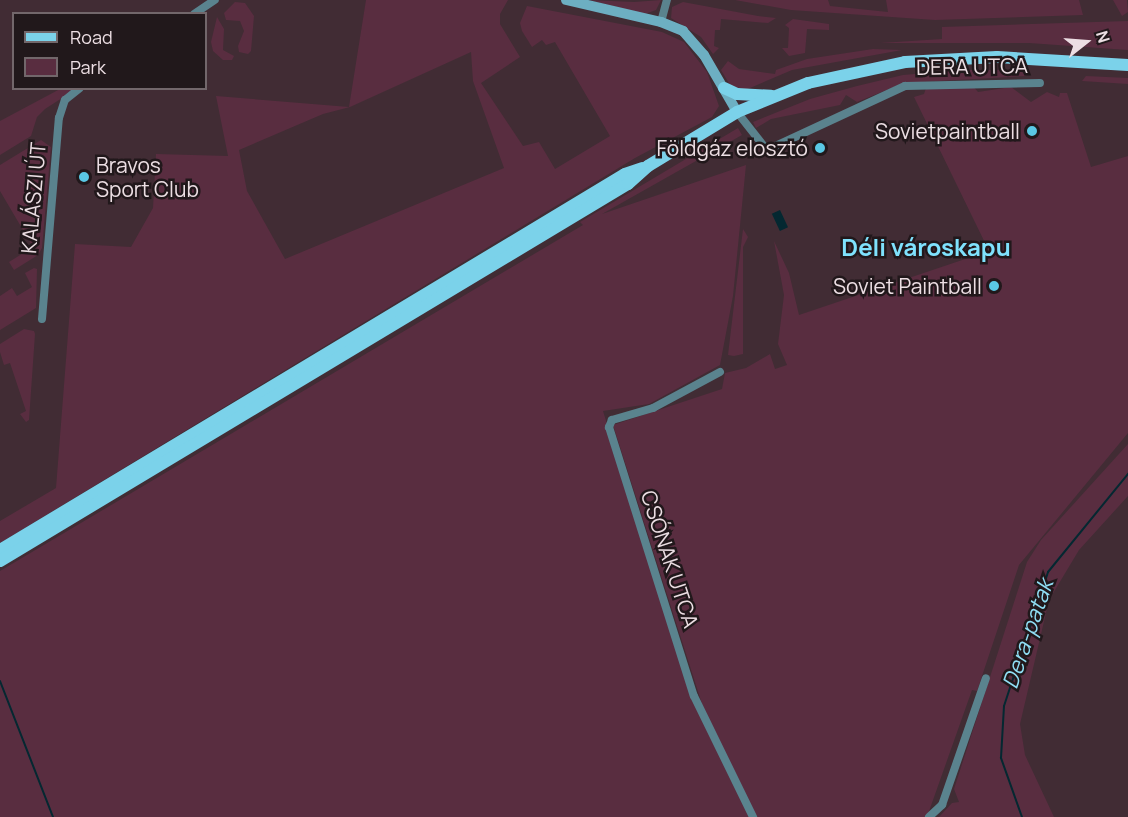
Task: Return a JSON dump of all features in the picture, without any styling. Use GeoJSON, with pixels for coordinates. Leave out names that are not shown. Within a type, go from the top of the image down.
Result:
{"type":"FeatureCollection","features":[{"type":"Feature","properties":{"kind":"main road"},"geometry":{"type":"LineString","coordinates":[[566,0],[661,22],[693,39],[737,112]]}},
{"type":"Feature","properties":{"kind":"main road"},"geometry":{"type":"LineString","coordinates":[[0,561],[618,190],[648,166],[737,112],[775,96],[838,75],[905,62],[997,57],[1128,64]]}},
{"type":"Feature","properties":{"kind":"main road"},"geometry":{"type":"LineString","coordinates":[[724,88],[737,94],[775,96]]}},
{"type":"Feature","properties":{"kind":"main road"},"geometry":{"type":"LineString","coordinates":[[0,550],[625,174],[648,166]]}},
{"type":"Feature","properties":{"kind":"street"},"geometry":{"type":"LineString","coordinates":[[197,12],[215,0]]}},
{"type":"Feature","properties":{"kind":"street"},"geometry":{"type":"LineString","coordinates":[[661,22],[667,0]]}},
{"type":"Feature","properties":{"kind":"street","name":"DERA UTCA"},"geometry":{"type":"LineString","coordinates":[[737,112],[767,150],[905,86],[1040,83]]}},
{"type":"Feature","properties":{"kind":"street","name":"KALÁSZI ÚT"},"geometry":{"type":"LineString","coordinates":[[42,319],[59,118],[64,100],[77,90]]}},
{"type":"Feature","properties":{"kind":"street","name":"CSÓNAK UTCA"},"geometry":{"type":"LineString","coordinates":[[720,372],[653,408],[612,420],[609,427],[694,696],[753,817]]}},
{"type":"Feature","properties":{"kind":"street"},"geometry":{"type":"LineString","coordinates":[[929,817],[942,805],[986,678]]}},
{"type":"Feature","properties":{"kind":"green space"},"geometry":{"type":"Polygon","coordinates":[[[366,0],[508,0],[500,14],[500,24],[520,57],[481,83],[523,146],[539,142],[555,169],[610,136],[555,42],[546,45],[542,40],[532,47],[520,23],[527,6],[662,32],[684,42],[707,72],[719,106],[712,117],[635,158],[0,543],[0,521],[56,488],[75,244],[131,247],[153,208],[156,154],[228,156],[216,96],[349,107],[366,0]],[[471,52],[350,107],[323,114],[239,150],[247,191],[285,259],[504,168],[473,81],[471,52]]]}},
{"type":"Feature","properties":{"kind":"green space"},"geometry":{"type":"Polygon","coordinates":[[[589,0],[634,2],[661,0],[656,10],[645,14],[589,0]]]}},
{"type":"Feature","properties":{"kind":"green space"},"geometry":{"type":"Polygon","coordinates":[[[735,0],[828,0],[830,6],[888,12],[886,0],[1079,0],[1083,15],[935,20],[791,10],[735,0]]]}},
{"type":"Feature","properties":{"kind":"green space"},"geometry":{"type":"Polygon","coordinates":[[[1113,0],[1127,0],[1128,12],[1122,16],[1113,0]]]}},
{"type":"Feature","properties":{"kind":"green space"},"geometry":{"type":"Polygon","coordinates":[[[235,2],[245,3],[254,16],[251,51],[248,54],[239,52],[238,46],[244,31],[240,21],[226,20],[224,13],[235,2]]]}},
{"type":"Feature","properties":{"kind":"green space"},"geometry":{"type":"Polygon","coordinates":[[[683,2],[776,18],[768,23],[721,19],[720,30],[715,30],[714,46],[719,48],[713,54],[701,37],[671,18],[672,7],[683,2]]]}},
{"type":"Feature","properties":{"kind":"green space"},"geometry":{"type":"Polygon","coordinates":[[[217,17],[224,29],[223,50],[234,56],[232,60],[223,60],[213,51],[211,42],[217,17]]]}},
{"type":"Feature","properties":{"kind":"green space"},"geometry":{"type":"Polygon","coordinates":[[[793,19],[829,24],[829,30],[807,29],[805,53],[789,56],[782,48],[788,48],[789,28],[785,25],[793,19]]]}},
{"type":"Feature","properties":{"kind":"green space"},"geometry":{"type":"Polygon","coordinates":[[[1128,21],[1128,50],[1029,43],[880,43],[942,39],[942,27],[1128,21]]]}},
{"type":"Feature","properties":{"kind":"green space"},"geometry":{"type":"Polygon","coordinates":[[[873,49],[902,50],[792,70],[743,91],[730,85],[721,70],[728,61],[739,69],[775,74],[776,70],[807,59],[873,49]]]}},
{"type":"Feature","properties":{"kind":"green space"},"geometry":{"type":"Polygon","coordinates":[[[963,70],[1020,70],[1026,76],[904,83],[857,102],[846,95],[840,105],[771,119],[756,128],[753,122],[810,99],[857,86],[903,75],[963,70]]]}},
{"type":"Feature","properties":{"kind":"green space"},"geometry":{"type":"Polygon","coordinates":[[[1086,76],[1128,78],[1128,84],[1082,81],[1086,76]]]}},
{"type":"Feature","properties":{"kind":"green space"},"geometry":{"type":"Polygon","coordinates":[[[973,86],[978,92],[1011,87],[1031,102],[1047,92],[1059,97],[1060,93],[1067,93],[1091,167],[1128,156],[1128,433],[1019,565],[977,691],[972,690],[927,817],[755,817],[702,704],[613,425],[722,389],[725,373],[746,368],[770,354],[775,369],[787,365],[778,344],[784,295],[774,241],[789,273],[799,315],[989,251],[914,97],[924,94],[926,88],[973,86]]]}},
{"type":"Feature","properties":{"kind":"green space"},"geometry":{"type":"Polygon","coordinates":[[[58,90],[74,90],[45,109],[37,117],[31,136],[0,155],[0,121],[58,90]]]}},
{"type":"Feature","properties":{"kind":"green space"},"geometry":{"type":"Polygon","coordinates":[[[738,128],[742,135],[602,214],[746,165],[733,296],[720,365],[649,404],[603,411],[693,700],[750,817],[0,817],[0,571],[583,225],[580,222],[738,128]]]}},
{"type":"Feature","properties":{"kind":"green space"},"geometry":{"type":"Polygon","coordinates":[[[41,140],[51,147],[42,248],[38,255],[14,270],[9,262],[33,247],[0,191],[0,165],[41,140]]]}},
{"type":"Feature","properties":{"kind":"green space"},"geometry":{"type":"Polygon","coordinates":[[[743,229],[748,237],[743,247],[743,354],[734,356],[728,355],[743,229]]]}},
{"type":"Feature","properties":{"kind":"green space"},"geometry":{"type":"Polygon","coordinates":[[[34,268],[37,269],[36,308],[0,330],[0,296],[12,288],[17,296],[32,287],[25,273],[34,268]]]}},
{"type":"Feature","properties":{"kind":"green space"},"geometry":{"type":"Polygon","coordinates":[[[24,329],[34,331],[35,334],[29,420],[26,422],[20,414],[26,411],[10,363],[4,365],[0,352],[0,344],[24,329]]]}},
{"type":"Feature","properties":{"kind":"green space"},"geometry":{"type":"Polygon","coordinates":[[[1128,444],[1128,496],[1079,550],[1049,600],[1020,724],[1025,755],[1054,817],[939,817],[952,803],[959,802],[954,789],[1027,562],[1041,540],[1128,444]]]}},
{"type":"Feature","properties":{"kind":"water"},"geometry":{"type":"Polygon","coordinates":[[[780,210],[788,227],[780,231],[772,214],[780,210]]]}},
{"type":"Feature","properties":{"kind":"waterway","name":"Dera-patak"},"geometry":{"type":"LineString","coordinates":[[1022,817],[1001,758],[1004,706],[1048,572],[1128,474]]}},
{"type":"Feature","properties":{"kind":"waterway"},"geometry":{"type":"LineString","coordinates":[[0,681],[53,817]]}},
{"type":"Feature","properties":{"kind":"place","name":"Sovietpaintball"},"geometry":{"type":"Point","coordinates":[1032,131]}},
{"type":"Feature","properties":{"kind":"place","name":"Földgáz elosztó"},"geometry":{"type":"Point","coordinates":[820,148]}},
{"type":"Feature","properties":{"kind":"place","name":"Bravos Sport Club"},"geometry":{"type":"Point","coordinates":[84,177]}},
{"type":"Feature","properties":{"kind":"place","name":"Soviet Paintball"},"geometry":{"type":"Point","coordinates":[994,286]}},
{"type":"Feature","properties":{"kind":"district","name":"Déli városkapu"},"geometry":{"type":"Point","coordinates":[926,247]}}]}
